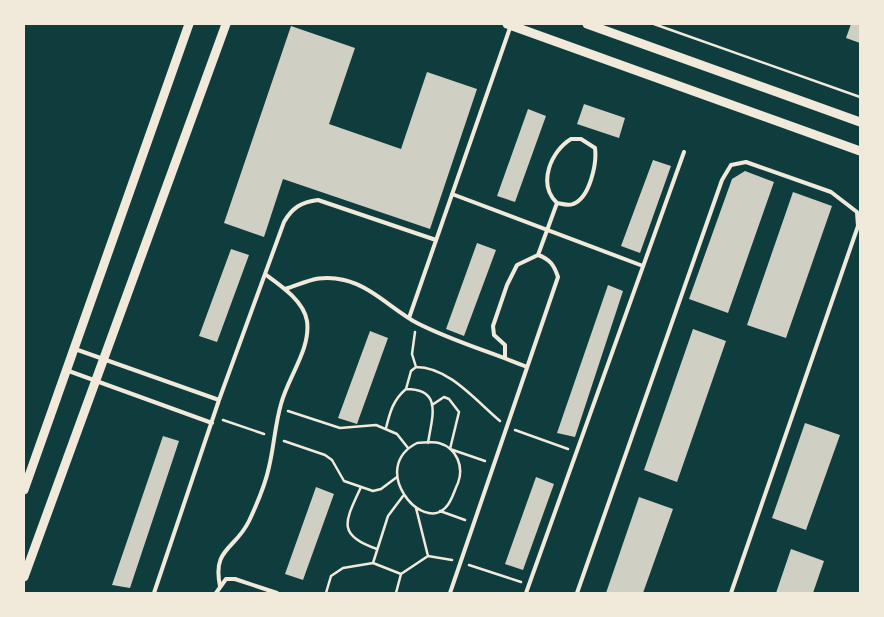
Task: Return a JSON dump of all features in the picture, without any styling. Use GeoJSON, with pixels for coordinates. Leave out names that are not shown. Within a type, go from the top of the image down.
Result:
{"type":"FeatureCollection","features":[{"type":"Feature","properties":{"kind":"street"},"geometry":{"type":"LineString","coordinates":[[24,490],[189,24]]}},
{"type":"Feature","properties":{"kind":"street"},"geometry":{"type":"LineString","coordinates":[[24,577],[226,24]]}},
{"type":"Feature","properties":{"kind":"street"},"geometry":{"type":"LineString","coordinates":[[510,24],[860,151]]}},
{"type":"Feature","properties":{"kind":"street"},"geometry":{"type":"LineString","coordinates":[[587,24],[860,122]]}},
{"type":"Feature","properties":{"kind":"lane"},"geometry":{"type":"LineString","coordinates":[[409,318],[510,24]]}},
{"type":"Feature","properties":{"kind":"lane"},"geometry":{"type":"LineString","coordinates":[[571,138],[588,142],[595,148],[596,158],[590,182],[576,202],[571,205],[557,203],[551,197],[548,188],[549,170],[553,160],[560,147],[571,138]]}},
{"type":"Feature","properties":{"kind":"lane"},"geometry":{"type":"LineString","coordinates":[[526,593],[684,152]]}},
{"type":"Feature","properties":{"kind":"lane"},"geometry":{"type":"LineString","coordinates":[[577,593],[722,180],[731,165],[746,162],[831,192],[856,212],[858,226],[731,593]]}},
{"type":"Feature","properties":{"kind":"lane"},"geometry":{"type":"LineString","coordinates":[[452,194],[644,266]]}},
{"type":"Feature","properties":{"kind":"lane"},"geometry":{"type":"LineString","coordinates":[[154,593],[219,400],[284,222],[290,212],[308,201],[329,202],[436,240]]}},
{"type":"Feature","properties":{"kind":"lane"},"geometry":{"type":"LineString","coordinates":[[538,256],[557,203]]}},
{"type":"Feature","properties":{"kind":"lane"},"geometry":{"type":"LineString","coordinates":[[450,593],[558,277],[555,266],[547,258],[538,256],[517,265],[507,285],[493,326],[494,335],[505,345],[505,358]]}},
{"type":"Feature","properties":{"kind":"lane"},"geometry":{"type":"LineString","coordinates":[[220,586],[216,569],[219,560],[247,524],[256,504],[270,467],[280,408],[308,334],[304,312],[285,289],[265,274]]}},
{"type":"Feature","properties":{"kind":"lane"},"geometry":{"type":"LineString","coordinates":[[285,289],[305,280],[331,278],[346,280],[368,290],[418,323],[527,366]]}},
{"type":"Feature","properties":{"kind":"lane"},"geometry":{"type":"LineString","coordinates":[[73,348],[219,400]]}},
{"type":"Feature","properties":{"kind":"lane"},"geometry":{"type":"LineString","coordinates":[[66,370],[212,423]]}},
{"type":"Feature","properties":{"kind":"lane"},"geometry":{"type":"LineString","coordinates":[[216,593],[226,579],[235,578],[277,593]]}},
{"type":"Feature","properties":{"kind":"path"},"geometry":{"type":"LineString","coordinates":[[654,24],[860,97]]}},
{"type":"Feature","properties":{"kind":"path"},"geometry":{"type":"LineString","coordinates":[[416,367],[412,354],[412,342],[418,323]]}},
{"type":"Feature","properties":{"kind":"path"},"geometry":{"type":"LineString","coordinates":[[386,428],[395,401],[406,389],[411,371],[416,367],[436,370],[449,378],[507,427],[577,452]]}},
{"type":"Feature","properties":{"kind":"path"},"geometry":{"type":"LineString","coordinates":[[406,389],[423,391],[430,396],[432,405],[428,442]]}},
{"type":"Feature","properties":{"kind":"path"},"geometry":{"type":"LineString","coordinates":[[432,405],[444,398],[449,399],[460,412],[450,448],[460,465],[460,478],[451,499],[445,508],[440,511]]}},
{"type":"Feature","properties":{"kind":"path"},"geometry":{"type":"LineString","coordinates":[[280,408],[340,428],[350,428],[365,424],[386,428],[397,434],[408,448]]}},
{"type":"Feature","properties":{"kind":"path"},"geometry":{"type":"LineString","coordinates":[[214,417],[325,454],[332,460],[344,481],[372,491],[381,489],[397,477]]}},
{"type":"Feature","properties":{"kind":"path"},"geometry":{"type":"LineString","coordinates":[[474,523],[440,511],[429,512],[416,508],[403,496],[397,477],[398,463],[408,448],[416,443],[428,442],[439,443],[494,464]]}},
{"type":"Feature","properties":{"kind":"path"},"geometry":{"type":"LineString","coordinates":[[361,487],[348,516],[349,529],[354,540],[377,549]]}},
{"type":"Feature","properties":{"kind":"path"},"geometry":{"type":"LineString","coordinates":[[373,563],[388,516],[403,496]]}},
{"type":"Feature","properties":{"kind":"path"},"geometry":{"type":"LineString","coordinates":[[416,508],[428,556]]}},
{"type":"Feature","properties":{"kind":"path"},"geometry":{"type":"LineString","coordinates":[[396,593],[401,574],[428,556],[461,562],[529,585]]}},
{"type":"Feature","properties":{"kind":"path"},"geometry":{"type":"LineString","coordinates":[[326,593],[331,576],[336,572],[373,563],[401,574]]}},
{"type":"Feature","properties":{"kind":"building"},"geometry":{"type":"Polygon","coordinates":[[[851,24],[860,24],[860,43],[846,38],[851,24]]]}},
{"type":"Feature","properties":{"kind":"building"},"geometry":{"type":"Polygon","coordinates":[[[291,26],[355,48],[329,124],[401,149],[427,72],[477,89],[430,229],[283,179],[264,237],[224,223],[291,26]]]}},
{"type":"Feature","properties":{"kind":"building"},"geometry":{"type":"Polygon","coordinates":[[[584,104],[625,118],[619,138],[577,124],[584,104]]]}},
{"type":"Feature","properties":{"kind":"building"},"geometry":{"type":"Polygon","coordinates":[[[528,109],[546,116],[515,202],[497,196],[528,109]]]}},
{"type":"Feature","properties":{"kind":"building"},"geometry":{"type":"Polygon","coordinates":[[[653,160],[671,166],[640,253],[621,246],[653,160]]]}},
{"type":"Feature","properties":{"kind":"building"},"geometry":{"type":"Polygon","coordinates":[[[745,171],[774,182],[728,313],[689,299],[732,179],[745,171]]]}},
{"type":"Feature","properties":{"kind":"building"},"geometry":{"type":"Polygon","coordinates":[[[793,192],[832,206],[786,338],[747,325],[793,192]]]}},
{"type":"Feature","properties":{"kind":"building"},"geometry":{"type":"Polygon","coordinates":[[[477,243],[496,250],[464,336],[446,329],[477,243]]]}},
{"type":"Feature","properties":{"kind":"building"},"geometry":{"type":"Polygon","coordinates":[[[231,249],[249,255],[217,342],[199,336],[231,249]]]}},
{"type":"Feature","properties":{"kind":"building"},"geometry":{"type":"Polygon","coordinates":[[[608,285],[623,291],[575,437],[557,433],[608,285]]]}},
{"type":"Feature","properties":{"kind":"building"},"geometry":{"type":"Polygon","coordinates":[[[693,329],[726,341],[677,482],[644,470],[693,329]]]}},
{"type":"Feature","properties":{"kind":"building"},"geometry":{"type":"Polygon","coordinates":[[[370,331],[388,338],[357,424],[338,418],[370,331]]]}},
{"type":"Feature","properties":{"kind":"building"},"geometry":{"type":"Polygon","coordinates":[[[805,423],[840,435],[806,530],[772,518],[805,423]]]}},
{"type":"Feature","properties":{"kind":"building"},"geometry":{"type":"Polygon","coordinates":[[[163,436],[179,441],[130,588],[112,585],[163,436]]]}},
{"type":"Feature","properties":{"kind":"building"},"geometry":{"type":"Polygon","coordinates":[[[536,477],[554,484],[523,570],[505,564],[536,477]]]}},
{"type":"Feature","properties":{"kind":"building"},"geometry":{"type":"Polygon","coordinates":[[[316,487],[334,494],[303,580],[285,574],[316,487]]]}},
{"type":"Feature","properties":{"kind":"building"},"geometry":{"type":"Polygon","coordinates":[[[639,497],[673,509],[643,593],[606,593],[639,497]]]}},
{"type":"Feature","properties":{"kind":"building"},"geometry":{"type":"Polygon","coordinates":[[[791,549],[824,561],[813,593],[776,593],[791,549]]]}}]}
